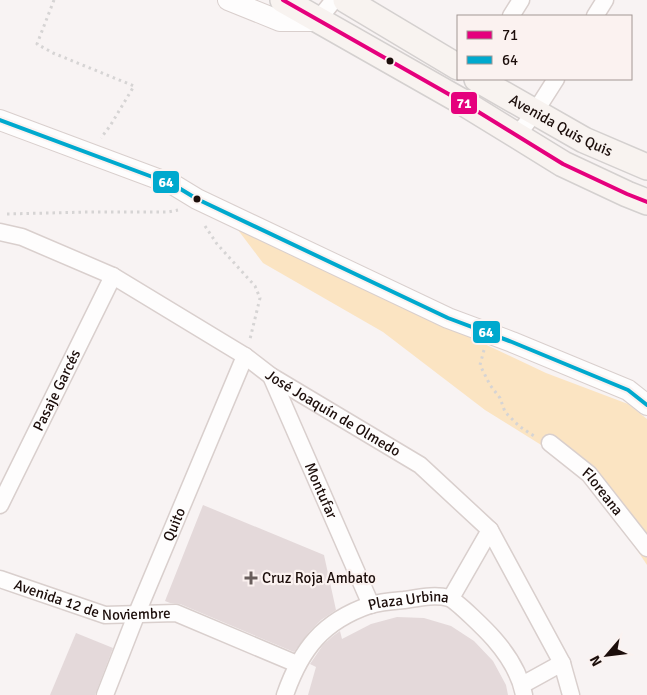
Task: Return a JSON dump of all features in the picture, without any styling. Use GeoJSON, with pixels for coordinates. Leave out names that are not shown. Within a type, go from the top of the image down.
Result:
{"type":"FeatureCollection","features":[{"type":"Feature","properties":{"kind":"main road","name":"Avenida Quis Quis"},"geometry":{"type":"LineString","coordinates":[[282,0],[459,100],[562,164],[647,202]]}},
{"type":"Feature","properties":{"kind":"main road"},"geometry":{"type":"LineString","coordinates":[[346,0],[457,67]]}},
{"type":"Feature","properties":{"kind":"main road","name":"Avenida Quis Quis"},"geometry":{"type":"LineString","coordinates":[[479,80],[584,140],[647,167]]}},
{"type":"Feature","properties":{"kind":"street"},"geometry":{"type":"LineString","coordinates":[[228,0],[280,21],[318,21],[334,0]]}},
{"type":"Feature","properties":{"kind":"street"},"geometry":{"type":"LineString","coordinates":[[512,15],[521,0]]}},
{"type":"Feature","properties":{"kind":"street"},"geometry":{"type":"LineString","coordinates":[[596,15],[605,0]]}},
{"type":"Feature","properties":{"kind":"street"},"geometry":{"type":"LineString","coordinates":[[516,137],[555,80]]}},
{"type":"Feature","properties":{"kind":"street"},"geometry":{"type":"LineString","coordinates":[[0,120],[174,185],[198,199],[448,318],[628,390],[647,405]]}},
{"type":"Feature","properties":{"kind":"street","name":"José Joaquín de Olmedo"},"geometry":{"type":"LineString","coordinates":[[0,232],[22,237],[113,276],[420,466],[490,530],[562,663],[571,695]]}},
{"type":"Feature","properties":{"kind":"street","name":"Pasaje Garcés"},"geometry":{"type":"LineString","coordinates":[[0,505],[113,276]]}},
{"type":"Feature","properties":{"kind":"street","name":"Quito"},"geometry":{"type":"LineString","coordinates":[[105,695],[137,613],[245,356]]}},
{"type":"Feature","properties":{"kind":"street","name":"Montufar"},"geometry":{"type":"LineString","coordinates":[[272,376],[371,604]]}},
{"type":"Feature","properties":{"kind":"street","name":"Floreana"},"geometry":{"type":"LineString","coordinates":[[550,443],[589,474],[647,548]]}},
{"type":"Feature","properties":{"kind":"street"},"geometry":{"type":"LineString","coordinates":[[451,598],[490,530]]}},
{"type":"Feature","properties":{"kind":"street","name":"Avenida 12 de Noviembre"},"geometry":{"type":"LineString","coordinates":[[0,579],[105,615],[176,613],[297,664]]}},
{"type":"Feature","properties":{"kind":"street","name":"Plaza Urbina"},"geometry":{"type":"LineString","coordinates":[[285,695],[297,664],[316,638],[341,618],[371,604],[430,596],[451,598],[487,631],[508,656],[523,690]]}},
{"type":"Feature","properties":{"kind":"street"},"geometry":{"type":"LineString","coordinates":[[523,690],[562,663]]}},
{"type":"Feature","properties":{"kind":"path"},"geometry":{"type":"LineString","coordinates":[[54,0],[37,44],[53,53],[134,86],[110,126],[89,154]]}},
{"type":"Feature","properties":{"kind":"path"},"geometry":{"type":"LineString","coordinates":[[0,215],[168,212],[180,210],[198,199],[199,212],[204,224],[217,244],[255,286],[260,298],[245,356]]}},
{"type":"Feature","properties":{"kind":"path"},"geometry":{"type":"LineString","coordinates":[[488,333],[480,365],[490,385],[500,398],[505,412],[518,426],[550,443]]}},
{"type":"Feature","properties":{"kind":"shaded area"},"geometry":{"type":"Polygon","coordinates":[[[238,230],[289,244],[442,324],[546,373],[628,404],[647,419],[647,565],[611,511],[570,463],[485,410],[383,332],[263,263],[238,230]]]}},
{"type":"Feature","properties":{"kind":"building","name":"Cruz Roja Ambato"},"geometry":{"type":"Polygon","coordinates":[[[203,505],[324,555],[336,610],[321,620],[309,632],[294,652],[180,604],[165,601],[203,505]]]}},
{"type":"Feature","properties":{"kind":"building"},"geometry":{"type":"Polygon","coordinates":[[[397,617],[424,618],[451,626],[474,641],[493,661],[506,685],[508,695],[308,695],[316,667],[310,664],[323,645],[333,636],[340,631],[342,639],[371,624],[397,617]]]}},
{"type":"Feature","properties":{"kind":"building"},"geometry":{"type":"Polygon","coordinates":[[[76,633],[113,648],[95,695],[50,695],[76,633]]]}},
{"type":"Feature","properties":{"kind":"transit line","name":"71"},"geometry":{"type":"LineString","coordinates":[[283,0],[459,100],[563,164],[647,202]]}},
{"type":"Feature","properties":{"kind":"transit line","name":"64"},"geometry":{"type":"LineString","coordinates":[[0,120],[174,185],[197,199],[448,318],[628,390],[647,405]]}},
{"type":"Feature","properties":{"kind":"place","name":"Cruz Roja Ambato"},"geometry":{"type":"Point","coordinates":[251,578]}}]}
